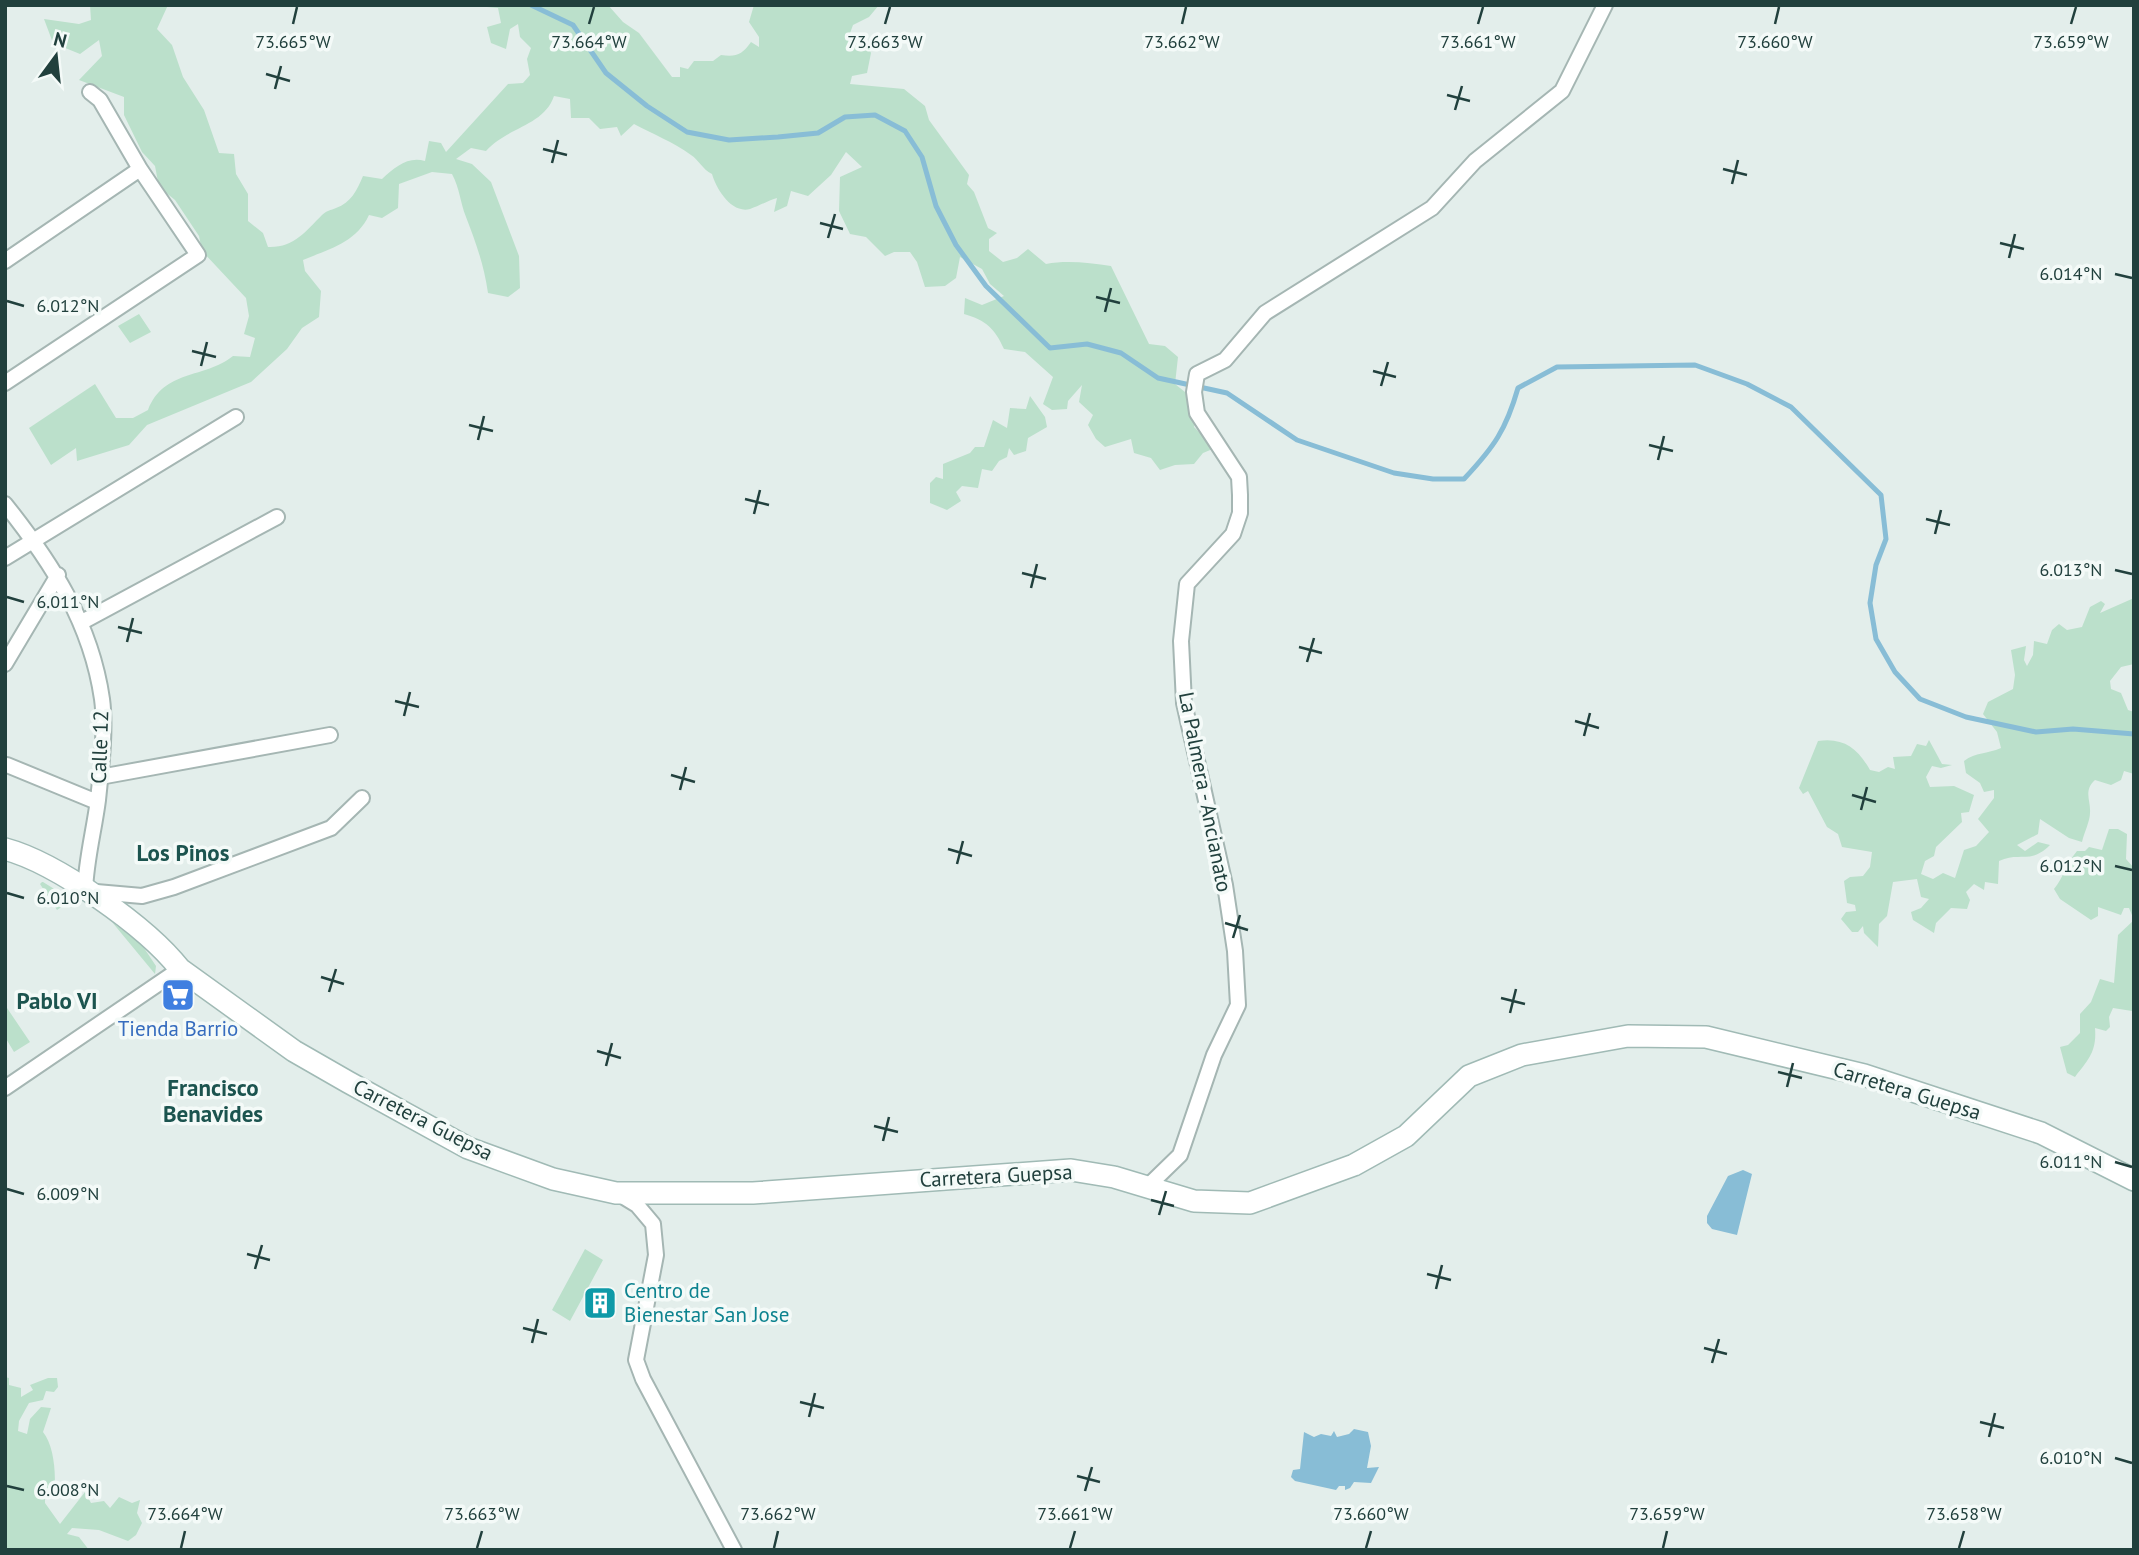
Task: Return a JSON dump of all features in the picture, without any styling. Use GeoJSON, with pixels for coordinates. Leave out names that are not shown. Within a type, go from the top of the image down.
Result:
{"type":"FeatureCollection","features":[{"type":"Feature","properties":{"kind":"street","name":"La Palmera - Ancianato"},"geometry":{"type":"LineString","coordinates":[[1145,1189],[1180,1154],[1214,1055],[1238,1005],[1235,951],[1225,885],[1184,703],[1181,641],[1187,584],[1233,534],[1240,513],[1239,477],[1197,414],[1194,392],[1197,374],[1225,360],[1265,313],[1432,208],[1475,161],[1562,91],[1605,5]]}},
{"type":"Feature","properties":{"kind":"street"},"geometry":{"type":"LineString","coordinates":[[5,383],[198,254],[140,169],[100,100],[90,92]]}},
{"type":"Feature","properties":{"kind":"street"},"geometry":{"type":"LineString","coordinates":[[5,261],[140,169]]}},
{"type":"Feature","properties":{"kind":"street"},"geometry":{"type":"LineString","coordinates":[[5,558],[236,417]]}},
{"type":"Feature","properties":{"kind":"street","name":"Calle 12"},"geometry":{"type":"LineString","coordinates":[[5,504],[58,575],[82,622],[102,701],[100,777],[86,860],[85,891]]}},
{"type":"Feature","properties":{"kind":"street"},"geometry":{"type":"LineString","coordinates":[[82,622],[277,517]]}},
{"type":"Feature","properties":{"kind":"street"},"geometry":{"type":"LineString","coordinates":[[5,664],[58,575]]}},
{"type":"Feature","properties":{"kind":"street"},"geometry":{"type":"LineString","coordinates":[[100,777],[330,735]]}},
{"type":"Feature","properties":{"kind":"street"},"geometry":{"type":"LineString","coordinates":[[7,765],[97,802]]}},
{"type":"Feature","properties":{"kind":"street"},"geometry":{"type":"LineString","coordinates":[[85,891],[142,896],[174,887],[331,828],[362,798]]}},
{"type":"Feature","properties":{"kind":"street"},"geometry":{"type":"LineString","coordinates":[[5,849],[51,867],[169,955],[180,969],[5,1088]]}},
{"type":"Feature","properties":{"kind":"street","name":"Carretera Guepsa"},"geometry":{"type":"LineString","coordinates":[[180,969],[294,1051],[468,1147],[553,1179],[617,1192],[753,1193],[1072,1170],[1114,1177],[1145,1189],[1194,1201],[1250,1203],[1354,1165],[1406,1136],[1469,1076],[1522,1055],[1628,1036],[1706,1037],[1864,1074],[2041,1133],[2134,1180]]}},
{"type":"Feature","properties":{"kind":"street"},"geometry":{"type":"LineString","coordinates":[[617,1192],[636,1205],[653,1224],[656,1255],[636,1360],[642,1379],[734,1550]]}},
{"type":"Feature","properties":{"kind":"green space"},"geometry":{"type":"Polygon","coordinates":[[[90,5],[168,5],[157,29],[172,45],[183,77],[204,110],[219,153],[234,154],[236,174],[248,194],[248,221],[263,233],[268,247],[277,247],[292,242],[324,214],[346,203],[363,176],[382,179],[407,161],[425,161],[429,141],[441,143],[446,152],[508,84],[523,83],[530,75],[527,59],[531,48],[520,37],[518,24],[510,29],[506,49],[491,43],[487,27],[501,23],[498,8],[465,5],[608,5],[623,22],[639,33],[672,77],[680,77],[680,67],[688,69],[694,61],[713,61],[721,55],[738,54],[751,42],[759,47],[759,37],[749,22],[754,5],[879,5],[869,17],[853,25],[849,36],[865,39],[871,53],[867,73],[852,76],[850,84],[904,89],[925,106],[929,120],[969,175],[967,184],[974,192],[988,228],[997,233],[989,239],[989,251],[1003,262],[1017,258],[1028,249],[1046,264],[1070,262],[1111,266],[1149,344],[1165,346],[1178,357],[1175,384],[1185,392],[1198,412],[1194,427],[1215,448],[1203,453],[1194,464],[1175,465],[1160,470],[1151,458],[1134,453],[1131,439],[1105,447],[1096,439],[1088,425],[1093,415],[1079,402],[1082,385],[1068,401],[1067,409],[1052,410],[1043,404],[1053,377],[1025,352],[1004,349],[989,326],[964,314],[965,298],[982,305],[1004,296],[990,284],[982,269],[960,257],[956,278],[945,286],[925,287],[917,262],[910,252],[894,252],[885,256],[866,237],[850,234],[839,211],[840,177],[862,167],[846,152],[831,175],[808,196],[791,191],[787,206],[774,212],[777,198],[743,210],[725,199],[712,174],[677,146],[634,124],[621,136],[617,127],[600,129],[589,118],[571,118],[570,99],[554,96],[542,114],[504,136],[486,151],[471,148],[456,159],[472,164],[491,182],[519,256],[520,288],[508,297],[488,293],[479,254],[452,174],[432,172],[399,184],[398,208],[382,218],[369,215],[349,239],[303,260],[305,271],[321,291],[319,317],[302,328],[287,349],[251,382],[147,425],[129,445],[77,461],[76,448],[51,465],[29,428],[95,384],[116,418],[133,418],[148,410],[155,397],[174,381],[222,363],[233,356],[250,357],[255,338],[244,334],[249,316],[246,298],[202,251],[199,236],[175,200],[159,187],[155,166],[142,152],[124,115],[124,97],[79,80],[102,56],[99,40],[80,54],[53,43],[44,19],[79,24],[91,20],[90,5]]]}},
{"type":"Feature","properties":{"kind":"green space"},"geometry":{"type":"Polygon","coordinates":[[[139,314],[151,332],[130,343],[118,326],[139,314]]]}},
{"type":"Feature","properties":{"kind":"green space"},"geometry":{"type":"Polygon","coordinates":[[[1030,396],[1045,417],[1047,427],[1028,438],[1026,451],[1014,455],[1009,448],[1007,457],[999,461],[992,471],[982,469],[978,488],[962,486],[956,492],[961,501],[947,510],[930,503],[930,483],[936,477],[943,479],[943,464],[970,453],[975,447],[984,447],[993,420],[1007,428],[1010,408],[1026,409],[1030,396]]]}},
{"type":"Feature","properties":{"kind":"green space"},"geometry":{"type":"Polygon","coordinates":[[[2134,598],[2134,664],[2121,667],[2110,681],[2111,689],[2121,693],[2128,710],[2134,712],[2134,774],[2124,771],[2121,780],[2111,785],[2095,780],[2091,784],[2088,792],[2090,816],[2082,842],[2069,838],[2040,819],[2038,834],[2017,845],[2025,851],[2038,842],[2050,845],[2037,855],[1999,861],[1998,884],[1985,882],[1984,890],[1974,884],[1966,892],[1970,900],[1967,909],[1951,908],[1936,923],[1934,933],[1913,920],[1911,912],[1921,908],[1929,899],[1921,897],[1917,879],[1893,882],[1887,916],[1879,924],[1878,947],[1864,933],[1863,926],[1858,932],[1852,932],[1841,919],[1846,912],[1856,911],[1855,905],[1847,903],[1844,881],[1850,877],[1863,876],[1870,867],[1872,852],[1842,847],[1838,834],[1827,827],[1808,791],[1803,794],[1799,788],[1818,741],[1835,741],[1849,746],[1870,770],[1879,772],[1888,767],[1895,769],[1893,757],[1911,756],[1917,744],[1926,746],[1929,740],[1942,764],[1952,765],[1941,768],[1932,766],[1926,777],[1930,787],[1954,786],[1974,795],[1969,812],[1961,813],[1962,822],[1936,847],[1934,856],[1925,861],[1921,874],[1933,879],[1943,873],[1955,878],[1964,850],[1976,846],[1989,832],[1978,819],[1994,798],[1994,790],[1984,792],[1980,783],[1966,773],[1964,761],[2001,748],[1997,732],[1983,714],[1988,702],[2013,689],[2015,675],[2011,650],[2026,646],[2024,660],[2027,666],[2033,655],[2034,641],[2047,644],[2052,630],[2059,624],[2067,630],[2082,627],[2090,607],[2101,601],[2105,604],[2100,613],[2134,598]]]}},
{"type":"Feature","properties":{"kind":"green space"},"geometry":{"type":"Polygon","coordinates":[[[2109,829],[2118,829],[2127,834],[2126,859],[2134,868],[2134,920],[2129,908],[2124,908],[2121,915],[2098,907],[2098,916],[2091,920],[2060,899],[2054,889],[2077,851],[2085,851],[2089,847],[2102,850],[2109,829]]]}},
{"type":"Feature","properties":{"kind":"green space"},"geometry":{"type":"Polygon","coordinates":[[[42,882],[72,900],[57,910],[40,884],[42,882]]]}},
{"type":"Feature","properties":{"kind":"green space"},"geometry":{"type":"Polygon","coordinates":[[[2134,920],[2134,1008],[2132,1011],[2113,1008],[2109,1017],[2110,1027],[2106,1031],[2095,1028],[2093,1050],[2075,1077],[2067,1073],[2060,1047],[2068,1045],[2080,1033],[2080,1014],[2091,1002],[2100,979],[2114,983],[2118,935],[2134,920]]]}},
{"type":"Feature","properties":{"kind":"green space"},"geometry":{"type":"Polygon","coordinates":[[[112,922],[142,945],[156,966],[155,974],[112,922]]]}},
{"type":"Feature","properties":{"kind":"green space"},"geometry":{"type":"Polygon","coordinates":[[[5,1005],[30,1042],[14,1052],[5,1037],[5,1005]]]}},
{"type":"Feature","properties":{"kind":"green space"},"geometry":{"type":"Polygon","coordinates":[[[585,1249],[603,1260],[570,1321],[552,1310],[585,1249]]]}},
{"type":"Feature","properties":{"kind":"green space"},"geometry":{"type":"Polygon","coordinates":[[[5,1377],[9,1378],[9,1385],[21,1388],[21,1397],[33,1390],[30,1385],[48,1378],[57,1378],[58,1387],[54,1392],[46,1391],[43,1400],[29,1403],[19,1421],[18,1431],[27,1434],[30,1419],[41,1407],[51,1408],[43,1432],[50,1446],[55,1482],[53,1498],[45,1493],[45,1503],[60,1524],[85,1492],[91,1503],[104,1501],[110,1508],[119,1497],[132,1503],[140,1500],[137,1513],[142,1523],[136,1535],[128,1541],[99,1530],[72,1528],[67,1534],[79,1537],[89,1550],[5,1550],[5,1377]]]}},
{"type":"Feature","properties":{"kind":"water"},"geometry":{"type":"Polygon","coordinates":[[[1743,1170],[1752,1174],[1737,1235],[1712,1229],[1707,1223],[1707,1216],[1728,1176],[1743,1170]]]}},
{"type":"Feature","properties":{"kind":"water"},"geometry":{"type":"Polygon","coordinates":[[[1354,1429],[1368,1432],[1371,1446],[1367,1468],[1379,1467],[1371,1483],[1354,1482],[1350,1488],[1345,1490],[1345,1486],[1339,1486],[1336,1490],[1295,1481],[1291,1477],[1293,1470],[1300,1469],[1304,1432],[1314,1437],[1321,1434],[1331,1436],[1334,1431],[1337,1437],[1349,1434],[1354,1429]]]}},
{"type":"Feature","properties":{"kind":"waterway"},"geometry":{"type":"LineString","coordinates":[[531,5],[573,25],[606,73],[647,106],[687,132],[729,140],[778,137],[818,133],[845,117],[875,115],[905,131],[922,157],[936,206],[956,245],[986,286],[1050,348],[1087,344],[1121,353],[1158,378],[1227,393],[1297,440],[1394,473],[1433,479],[1464,479],[1498,437],[1518,388],[1557,367],[1695,365],[1747,384],[1791,407],[1881,495],[1886,539],[1876,565],[1870,603],[1876,639],[1895,672],[1920,699],[1966,717],[2036,732],[2073,729],[2134,734]]}},
{"type":"Feature","properties":{"kind":"place","name":"Tienda Barrio"},"geometry":{"type":"Point","coordinates":[178,995]}},
{"type":"Feature","properties":{"kind":"place","name":"Centro de Bienestar San Jose"},"geometry":{"type":"Point","coordinates":[600,1303]}},
{"type":"Feature","properties":{"kind":"district","name":"Los Pinos"},"geometry":{"type":"Point","coordinates":[183,853]}},
{"type":"Feature","properties":{"kind":"district","name":"Pablo VI"},"geometry":{"type":"Point","coordinates":[57,1001]}},
{"type":"Feature","properties":{"kind":"district","name":"Francisco Benavides"},"geometry":{"type":"Point","coordinates":[213,1101]}}]}
